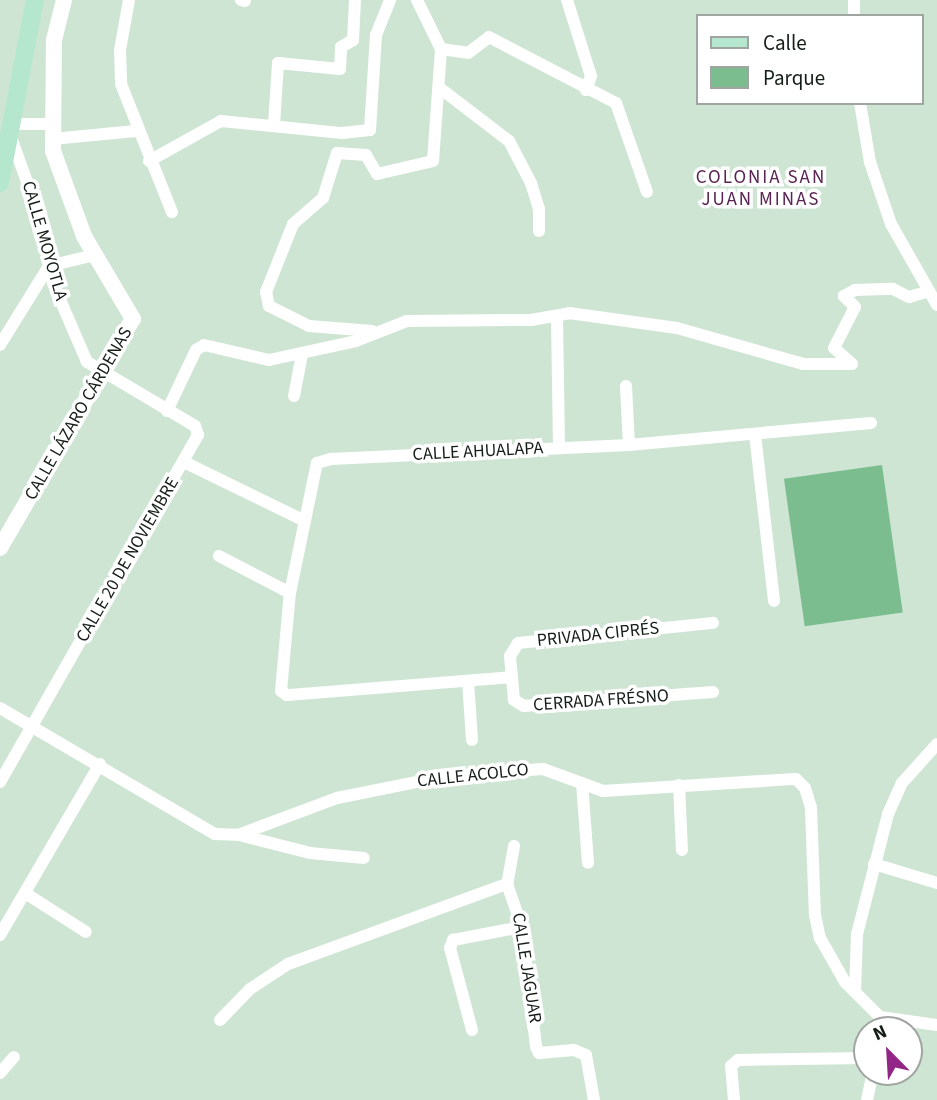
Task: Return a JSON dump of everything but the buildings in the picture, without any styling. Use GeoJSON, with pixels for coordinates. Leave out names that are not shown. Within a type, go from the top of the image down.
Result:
{"type":"FeatureCollection","features":[{"type":"Feature","properties":{"kind":"main road"},"geometry":{"type":"LineString","coordinates":[[0,183],[35,0]]}},
{"type":"Feature","properties":{"kind":"street","name":"CALLE LÁZARO CÁRDENAS"},"geometry":{"type":"LineString","coordinates":[[0,548],[106,374],[134,315],[94,255],[59,177],[52,132],[54,40],[64,0]]}},
{"type":"Feature","properties":{"kind":"street"},"geometry":{"type":"LineString","coordinates":[[129,0],[120,50],[121,84],[136,131],[172,212]]}},
{"type":"Feature","properties":{"kind":"street"},"geometry":{"type":"LineString","coordinates":[[274,125],[278,63],[340,69],[341,47],[353,40],[355,0]]}},
{"type":"Feature","properties":{"kind":"street"},"geometry":{"type":"LineString","coordinates":[[149,161],[221,121],[342,133],[370,130],[376,36],[390,0]]}},
{"type":"Feature","properties":{"kind":"street"},"geometry":{"type":"LineString","coordinates":[[337,153],[366,155],[377,174],[428,165],[433,161],[441,89],[441,49],[417,0]]}},
{"type":"Feature","properties":{"kind":"street"},"geometry":{"type":"LineString","coordinates":[[567,0],[591,76],[586,90]]}},
{"type":"Feature","properties":{"kind":"street"},"geometry":{"type":"LineString","coordinates":[[441,49],[468,52],[489,37],[621,108],[647,192]]}},
{"type":"Feature","properties":{"kind":"street"},"geometry":{"type":"LineString","coordinates":[[441,89],[509,141],[531,183],[539,231]]}},
{"type":"Feature","properties":{"kind":"street"},"geometry":{"type":"LineString","coordinates":[[860,105],[870,162],[891,224],[926,292],[937,305]]}},
{"type":"Feature","properties":{"kind":"street"},"geometry":{"type":"LineString","coordinates":[[12,131],[136,131]]}},
{"type":"Feature","properties":{"kind":"street","name":"CALLE MOYOTLA"},"geometry":{"type":"LineString","coordinates":[[12,131],[43,227],[49,267],[87,362],[106,374]]}},
{"type":"Feature","properties":{"kind":"street"},"geometry":{"type":"LineString","coordinates":[[342,133],[323,198],[293,224],[265,300],[309,326],[374,331]]}},
{"type":"Feature","properties":{"kind":"street"},"geometry":{"type":"LineString","coordinates":[[0,345],[49,267],[94,255]]}},
{"type":"Feature","properties":{"kind":"street"},"geometry":{"type":"LineString","coordinates":[[167,411],[199,346],[269,360],[356,341],[374,331],[407,321],[557,318],[569,313],[677,328],[803,363],[852,364],[834,348],[855,307],[844,296],[855,290],[892,289],[909,296],[926,292]]}},
{"type":"Feature","properties":{"kind":"street"},"geometry":{"type":"LineString","coordinates":[[557,318],[559,448]]}},
{"type":"Feature","properties":{"kind":"street"},"geometry":{"type":"LineString","coordinates":[[294,396],[302,354]]}},
{"type":"Feature","properties":{"kind":"street","name":"CALLE 20 DE NOVIEMBRE"},"geometry":{"type":"LineString","coordinates":[[0,782],[184,461],[198,430],[106,374]]}},
{"type":"Feature","properties":{"kind":"street"},"geometry":{"type":"LineString","coordinates":[[626,386],[629,445]]}},
{"type":"Feature","properties":{"kind":"street","name":"CALLE AHUALAPA"},"geometry":{"type":"LineString","coordinates":[[468,681],[288,695],[281,691],[290,593],[311,476],[317,463],[331,459],[629,445],[871,423]]}},
{"type":"Feature","properties":{"kind":"street"},"geometry":{"type":"LineString","coordinates":[[755,434],[774,601]]}},
{"type":"Feature","properties":{"kind":"street"},"geometry":{"type":"LineString","coordinates":[[184,461],[303,520]]}},
{"type":"Feature","properties":{"kind":"street"},"geometry":{"type":"LineString","coordinates":[[219,556],[290,593]]}},
{"type":"Feature","properties":{"kind":"street","name":"PRIVADA CIPRÉS"},"geometry":{"type":"LineString","coordinates":[[512,677],[510,656],[518,643],[713,623]]}},
{"type":"Feature","properties":{"kind":"street"},"geometry":{"type":"LineString","coordinates":[[472,740],[468,681],[512,677]]}},
{"type":"Feature","properties":{"kind":"street","name":"CERRADA FRÉSNO"},"geometry":{"type":"LineString","coordinates":[[512,677],[514,700],[524,706],[713,692]]}},
{"type":"Feature","properties":{"kind":"street"},"geometry":{"type":"LineString","coordinates":[[0,708],[100,764],[215,834],[238,835],[310,853],[364,858]]}},
{"type":"Feature","properties":{"kind":"street"},"geometry":{"type":"LineString","coordinates":[[874,1016],[855,992],[857,934],[874,864],[902,783],[937,744]]}},
{"type":"Feature","properties":{"kind":"street"},"geometry":{"type":"LineString","coordinates":[[0,935],[100,764]]}},
{"type":"Feature","properties":{"kind":"street","name":"CALLE ACOLCO"},"geometry":{"type":"LineString","coordinates":[[238,835],[337,798],[446,776],[543,769],[603,791],[785,776],[796,779],[805,788],[811,808],[815,915],[831,959],[855,992]]}},
{"type":"Feature","properties":{"kind":"street"},"geometry":{"type":"LineString","coordinates":[[582,783],[588,863]]}},
{"type":"Feature","properties":{"kind":"street"},"geometry":{"type":"LineString","coordinates":[[679,785],[682,850]]}},
{"type":"Feature","properties":{"kind":"street"},"geometry":{"type":"LineString","coordinates":[[220,1020],[250,989],[288,964],[507,884],[514,846]]}},
{"type":"Feature","properties":{"kind":"street"},"geometry":{"type":"LineString","coordinates":[[874,864],[937,884]]}},
{"type":"Feature","properties":{"kind":"street","name":"CALLE JAGUAR"},"geometry":{"type":"LineString","coordinates":[[507,884],[522,927],[539,1052],[575,1050],[586,1055],[594,1100]]}},
{"type":"Feature","properties":{"kind":"street"},"geometry":{"type":"LineString","coordinates":[[25,893],[86,932]]}},
{"type":"Feature","properties":{"kind":"street"},"geometry":{"type":"LineString","coordinates":[[472,1030],[450,948],[453,940],[522,927]]}},
{"type":"Feature","properties":{"kind":"street"},"geometry":{"type":"LineString","coordinates":[[0,1073],[14,1057]]}},
{"type":"Feature","properties":{"kind":"street"},"geometry":{"type":"LineString","coordinates":[[734,1100],[731,1066],[738,1060],[853,1058]]}},
{"type":"Feature","properties":{"kind":"green space"},"geometry":{"type":"Polygon","coordinates":[[[882,465],[903,613],[805,626],[784,479],[882,465]]]}},
{"type":"Feature","properties":{"kind":"district","name":"COLONIA SAN JUAN MINAS"},"geometry":{"type":"Point","coordinates":[761,189]}}]}
